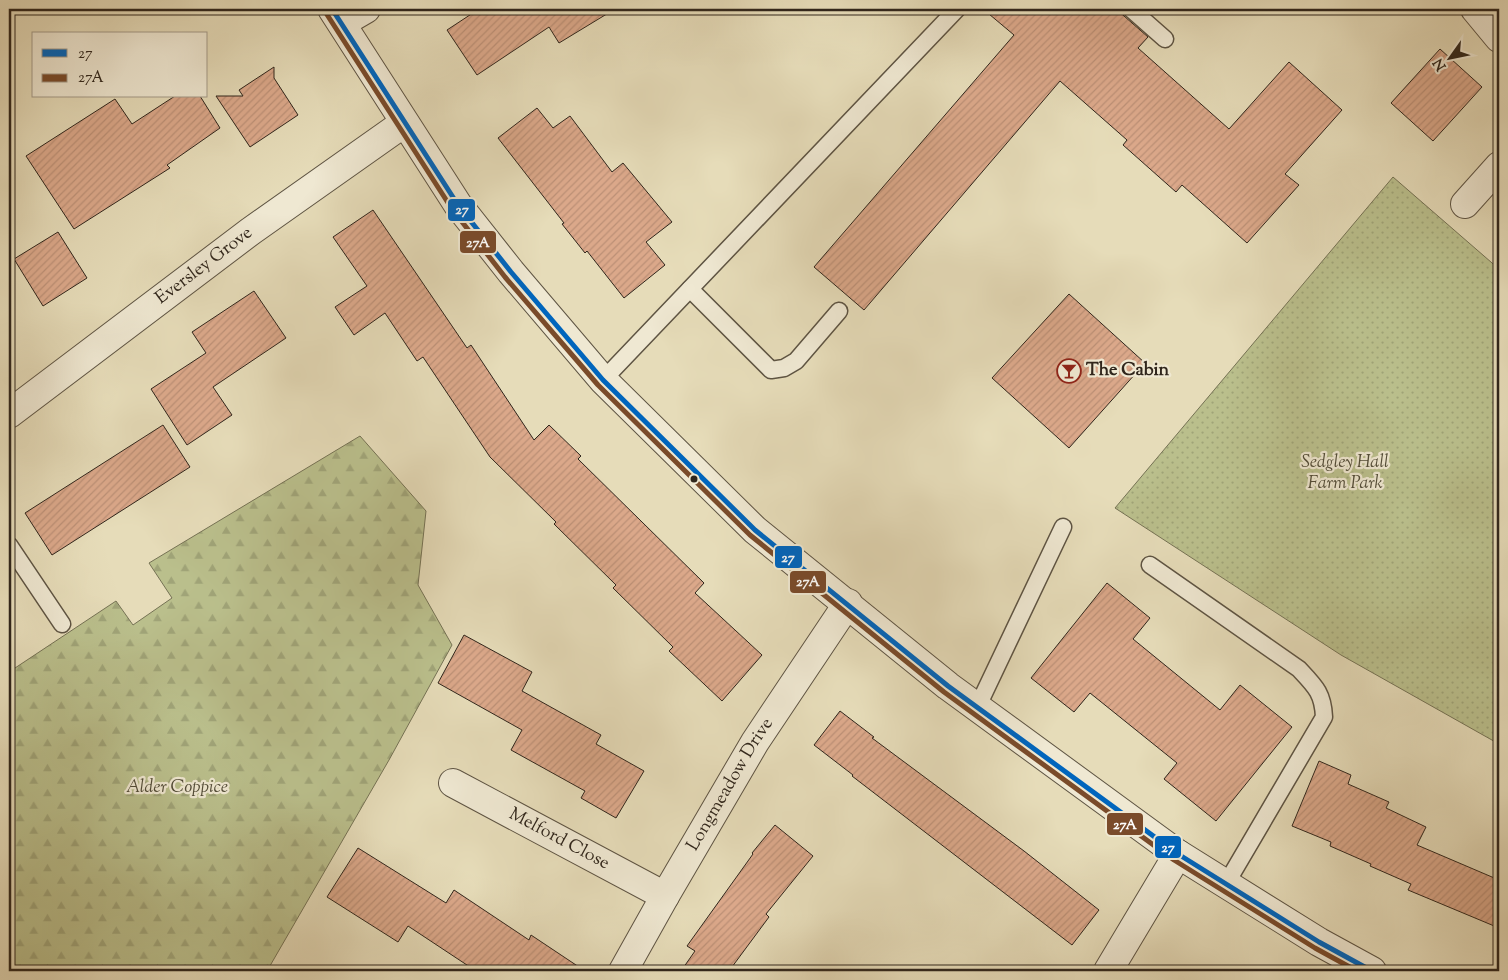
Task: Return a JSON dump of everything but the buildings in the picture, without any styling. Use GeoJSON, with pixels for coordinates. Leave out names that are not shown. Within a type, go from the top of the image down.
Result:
{"type":"FeatureCollection","features":[{"type":"Feature","properties":{"kind":"street"},"geometry":{"type":"LineString","coordinates":[[366,9],[337,16],[458,205],[511,272],[603,380],[755,530],[848,603],[948,686],[1178,854],[1319,942],[1372,971]]}},
{"type":"Feature","properties":{"kind":"street"},"geometry":{"type":"LineString","coordinates":[[1475,9],[1499,38]]}},
{"type":"Feature","properties":{"kind":"street","name":"Eversley Grove"},"geometry":{"type":"LineString","coordinates":[[9,414],[251,231],[404,123]]}},
{"type":"Feature","properties":{"kind":"street"},"geometry":{"type":"LineString","coordinates":[[1465,204],[1499,166]]}},
{"type":"Feature","properties":{"kind":"street","name":"Longmeadow Drive"},"geometry":{"type":"LineString","coordinates":[[623,971],[664,896],[754,742],[848,603]]}},
{"type":"Feature","properties":{"kind":"street","name":"Melford Close"},"geometry":{"type":"LineString","coordinates":[[453,783],[664,896]]}},
{"type":"Feature","properties":{"kind":"street"},"geometry":{"type":"LineString","coordinates":[[1108,971],[1178,854]]}},
{"type":"Feature","properties":{"kind":"lane"},"geometry":{"type":"LineString","coordinates":[[603,380],[957,9]]}},
{"type":"Feature","properties":{"kind":"lane"},"geometry":{"type":"LineString","coordinates":[[1130,9],[1165,38]]}},
{"type":"Feature","properties":{"kind":"lane"},"geometry":{"type":"LineString","coordinates":[[690,289],[771,370],[784,368],[796,362],[839,311]]}},
{"type":"Feature","properties":{"kind":"lane"},"geometry":{"type":"LineString","coordinates":[[978,708],[1063,527]]}},
{"type":"Feature","properties":{"kind":"lane"},"geometry":{"type":"LineString","coordinates":[[9,545],[62,624]]}},
{"type":"Feature","properties":{"kind":"lane"},"geometry":{"type":"LineString","coordinates":[[1150,564],[1299,669],[1319,690],[1323,703],[1324,717],[1226,884]]}},
{"type":"Feature","properties":{"kind":"green space","name":"Sedgley Hall Farm Park"},"geometry":{"type":"Polygon","coordinates":[[[1393,177],[1499,269],[1499,744],[1341,655],[1115,508],[1393,177]]]}},
{"type":"Feature","properties":{"kind":"green space","name":"Alder Coppice"},"geometry":{"type":"Polygon","coordinates":[[[360,436],[426,511],[418,585],[452,645],[389,760],[267,971],[9,971],[9,672],[116,601],[133,625],[172,598],[149,563],[360,436]]]}},
{"type":"Feature","properties":{"kind":"transit line","name":"27"},"geometry":{"type":"LineString","coordinates":[[332,9],[458,205],[511,272],[603,380],[755,530],[948,686],[1178,854],[1319,942],[1372,971]]}},
{"type":"Feature","properties":{"kind":"transit line","name":"27A"},"geometry":{"type":"LineString","coordinates":[[326,13],[452,209],[505,277],[598,385],[750,535],[944,692],[1174,860],[1315,948],[1357,971]]}},
{"type":"Feature","properties":{"kind":"place","name":"The Cabin"},"geometry":{"type":"Point","coordinates":[1069,371]}}]}
